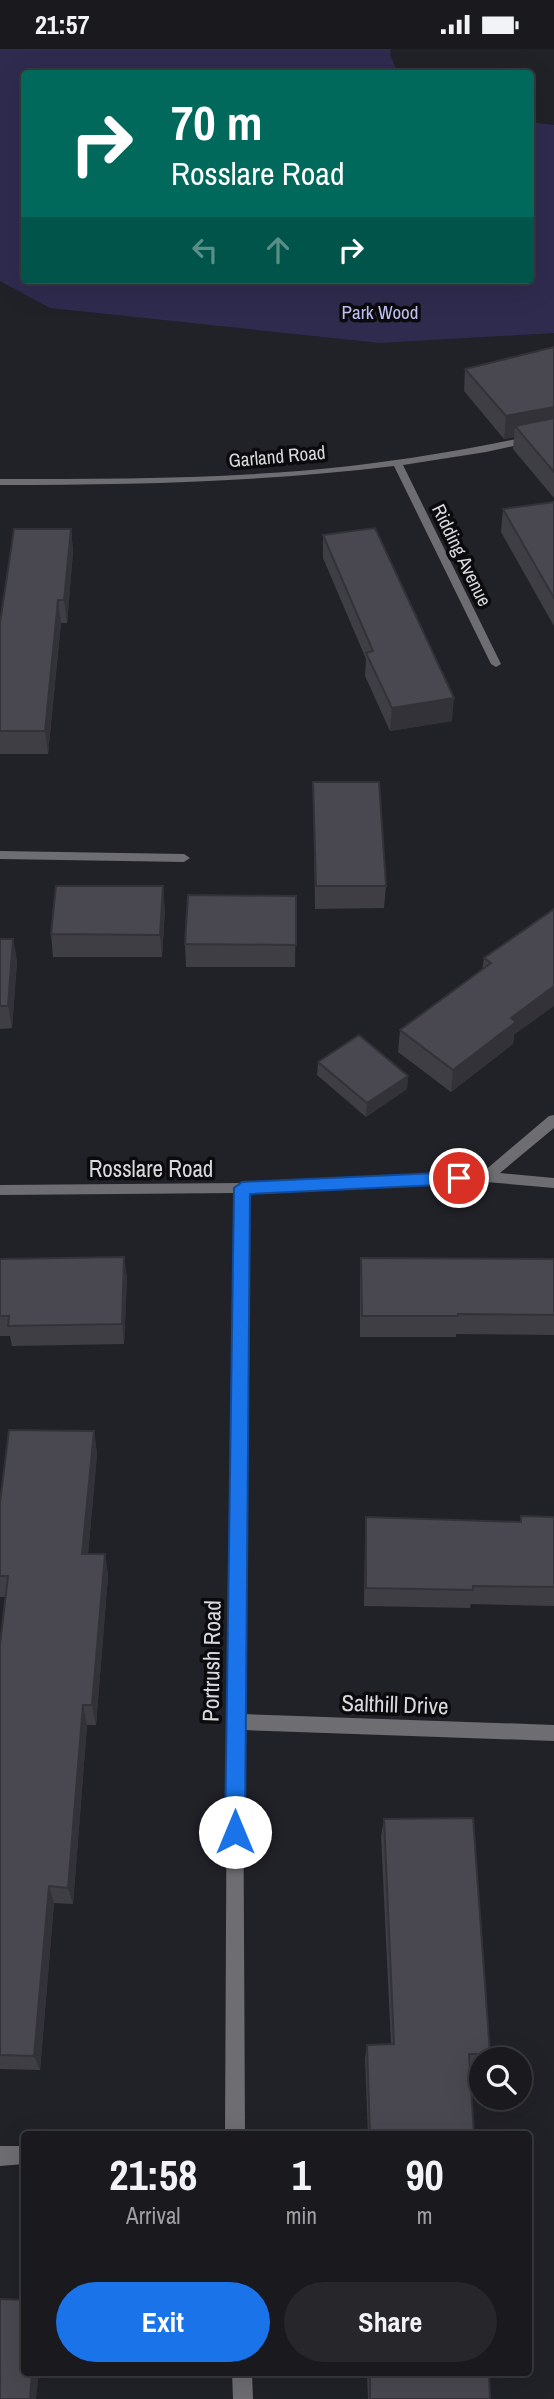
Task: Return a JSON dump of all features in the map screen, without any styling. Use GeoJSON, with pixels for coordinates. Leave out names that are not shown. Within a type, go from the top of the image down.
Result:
{"type":"FeatureCollection","features":[{"type":"Feature","properties":{"kind":"street","name":"Garland Road"},"geometry":{"type":"LineString","coordinates":[[0,482],[255,478],[397,463],[514,444],[554,434]]}},
{"type":"Feature","properties":{"kind":"street","name":"Ridding Avenue"},"geometry":{"type":"LineString","coordinates":[[397,463],[496,664]]}},
{"type":"Feature","properties":{"kind":"street"},"geometry":{"type":"LineString","coordinates":[[0,855],[184,858]]}},
{"type":"Feature","properties":{"kind":"street"},"geometry":{"type":"LineString","coordinates":[[486,1177],[554,1121]]}},
{"type":"Feature","properties":{"kind":"street","name":"Rosslare Road"},"geometry":{"type":"LineString","coordinates":[[0,1190],[242,1188],[486,1177],[554,1183]]}},
{"type":"Feature","properties":{"kind":"street","name":"Portrush Road"},"geometry":{"type":"LineString","coordinates":[[235,2131],[235,1721],[242,1188]]}},
{"type":"Feature","properties":{"kind":"street","name":"Salthill Drive"},"geometry":{"type":"LineString","coordinates":[[235,1721],[554,1733]]}},
{"type":"Feature","properties":{"kind":"street"},"geometry":{"type":"LineString","coordinates":[[0,2156],[21,2155]]}},
{"type":"Feature","properties":{"kind":"street"},"geometry":{"type":"LineString","coordinates":[[242,2376],[243,2399]]}},
{"type":"Feature","properties":{"kind":"green space","name":"Park Wood"},"geometry":{"type":"Polygon","coordinates":[[[0,49],[391,49],[390,55],[397,70],[21,70],[21,284],[534,284],[534,122],[554,125],[554,333],[380,343],[50,308],[0,281],[0,49]]]}},
{"type":"Feature","properties":{"kind":"building"},"geometry":{"type":"Polygon","coordinates":[[[554,347],[554,407],[506,416],[465,369],[554,347]]]}},
{"type":"Feature","properties":{"kind":"building"},"geometry":{"type":"Polygon","coordinates":[[[554,418],[554,472],[515,426],[554,418]]]}},
{"type":"Feature","properties":{"kind":"building"},"geometry":{"type":"Polygon","coordinates":[[[554,502],[554,598],[503,509],[554,502]]]}},
{"type":"Feature","properties":{"kind":"building"},"geometry":{"type":"Polygon","coordinates":[[[375,528],[454,698],[392,708],[366,653],[373,651],[323,535],[375,528]]]}},
{"type":"Feature","properties":{"kind":"building"},"geometry":{"type":"Polygon","coordinates":[[[14,529],[71,529],[64,600],[58,600],[45,731],[0,731],[0,623],[14,529]]]}},
{"type":"Feature","properties":{"kind":"building"},"geometry":{"type":"Polygon","coordinates":[[[313,782],[379,782],[386,886],[316,886],[313,782]]]}},
{"type":"Feature","properties":{"kind":"building"},"geometry":{"type":"Polygon","coordinates":[[[56,886],[163,886],[160,935],[51,934],[56,886]]]}},
{"type":"Feature","properties":{"kind":"building"},"geometry":{"type":"Polygon","coordinates":[[[188,895],[296,896],[296,945],[185,944],[188,895]]]}},
{"type":"Feature","properties":{"kind":"building"},"geometry":{"type":"Polygon","coordinates":[[[554,909],[554,986],[511,1018],[516,1022],[453,1070],[400,1030],[491,963],[484,958],[554,909]]]}},
{"type":"Feature","properties":{"kind":"building"},"geometry":{"type":"Polygon","coordinates":[[[0,939],[13,939],[8,1006],[0,1006],[0,939]]]}},
{"type":"Feature","properties":{"kind":"building"},"geometry":{"type":"Polygon","coordinates":[[[359,1035],[408,1076],[367,1103],[318,1062],[359,1035]]]}},
{"type":"Feature","properties":{"kind":"building"},"geometry":{"type":"Polygon","coordinates":[[[124,1257],[122,1324],[8,1326],[9,1316],[0,1316],[0,1259],[124,1257]]]}},
{"type":"Feature","properties":{"kind":"building"},"geometry":{"type":"Polygon","coordinates":[[[361,1258],[554,1259],[554,1315],[362,1316],[361,1258]]]}},
{"type":"Feature","properties":{"kind":"building"},"geometry":{"type":"Polygon","coordinates":[[[9,1430],[94,1431],[82,1554],[105,1554],[92,1705],[83,1705],[68,1888],[49,1886],[34,2056],[0,2055],[0,1645],[8,1576],[0,1576],[0,1503],[9,1430]]]}},
{"type":"Feature","properties":{"kind":"building"},"geometry":{"type":"Polygon","coordinates":[[[521,1516],[554,1517],[554,1587],[473,1586],[473,1590],[366,1588],[366,1517],[521,1522],[521,1516]]]}},
{"type":"Feature","properties":{"kind":"building"},"geometry":{"type":"Polygon","coordinates":[[[473,1818],[489,2047],[469,2047],[469,2110],[472,2110],[474,2131],[370,2131],[367,2045],[394,2044],[384,1819],[473,1818]]]}},
{"type":"Feature","properties":{"kind":"building"},"geometry":{"type":"Polygon","coordinates":[[[0,2299],[21,2300],[21,2376],[32,2376],[30,2399],[0,2399],[0,2299]]]}},
{"type":"Feature","properties":{"kind":"building"},"geometry":{"type":"Polygon","coordinates":[[[370,2376],[489,2376],[490,2399],[370,2399],[370,2376]]]}},
{"type":"Feature","properties":{"kind":"route"},"geometry":{"type":"LineString","coordinates":[[235,1832],[242,1188],[459,1178]]}}]}
